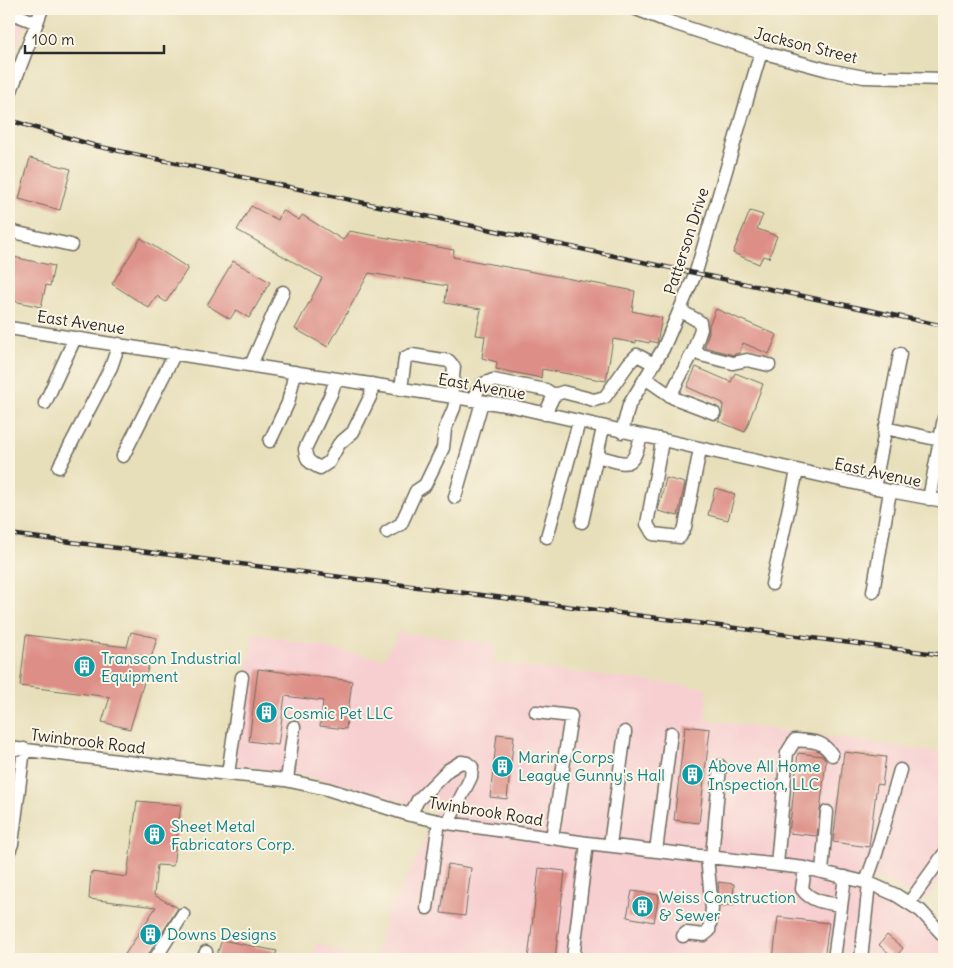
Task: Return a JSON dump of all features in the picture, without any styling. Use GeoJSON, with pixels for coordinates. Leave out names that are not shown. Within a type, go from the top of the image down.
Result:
{"type":"FeatureCollection","features":[{"type":"Feature","properties":{"kind":"street"},"geometry":{"type":"LineString","coordinates":[[9,96],[42,9]]}},
{"type":"Feature","properties":{"kind":"street","name":"Jackson Street"},"geometry":{"type":"LineString","coordinates":[[636,9],[761,52],[828,70],[864,77],[944,79]]}},
{"type":"Feature","properties":{"kind":"street"},"geometry":{"type":"LineString","coordinates":[[9,12],[36,22]]}},
{"type":"Feature","properties":{"kind":"street","name":"Patterson Drive"},"geometry":{"type":"LineString","coordinates":[[622,432],[629,405],[663,349],[681,311],[696,272],[761,52]]}},
{"type":"Feature","properties":{"kind":"street"},"geometry":{"type":"LineString","coordinates":[[9,231],[72,245]]}},
{"type":"Feature","properties":{"kind":"street"},"geometry":{"type":"LineString","coordinates":[[251,365],[282,292]]}},
{"type":"Feature","properties":{"kind":"street"},"geometry":{"type":"LineString","coordinates":[[670,396],[694,350],[701,329],[700,322],[681,311]]}},
{"type":"Feature","properties":{"kind":"street","name":"East Avenue"},"geometry":{"type":"LineString","coordinates":[[9,328],[477,401],[545,414],[874,488],[944,501]]}},
{"type":"Feature","properties":{"kind":"street"},"geometry":{"type":"LineString","coordinates":[[44,403],[75,338]]}},
{"type":"Feature","properties":{"kind":"street"},"geometry":{"type":"LineString","coordinates":[[59,467],[111,367],[119,344]]}},
{"type":"Feature","properties":{"kind":"street"},"geometry":{"type":"LineString","coordinates":[[694,350],[700,355],[733,363],[747,360],[768,365]]}},
{"type":"Feature","properties":{"kind":"street"},"geometry":{"type":"LineString","coordinates":[[123,456],[175,353]]}},
{"type":"Feature","properties":{"kind":"street"},"geometry":{"type":"LineString","coordinates":[[386,532],[401,524],[416,491],[425,485],[443,448],[445,429],[454,408],[454,367],[449,362],[412,354],[405,358],[401,389]]}},
{"type":"Feature","properties":{"kind":"street"},"geometry":{"type":"LineString","coordinates":[[874,488],[900,354]]}},
{"type":"Feature","properties":{"kind":"street"},"geometry":{"type":"LineString","coordinates":[[455,497],[477,401],[484,384],[493,380],[546,390],[554,394],[563,392],[594,400],[605,397],[629,363],[637,355],[654,364]]}},
{"type":"Feature","properties":{"kind":"street"},"geometry":{"type":"LineString","coordinates":[[270,441],[288,403],[296,372]]}},
{"type":"Feature","properties":{"kind":"street"},"geometry":{"type":"LineString","coordinates":[[646,378],[670,396],[714,413]]}},
{"type":"Feature","properties":{"kind":"street"},"geometry":{"type":"LineString","coordinates":[[336,379],[305,450],[309,463],[320,468],[329,462],[340,444],[352,432],[370,395],[372,384]]}},
{"type":"Feature","properties":{"kind":"street"},"geometry":{"type":"LineString","coordinates":[[545,414],[554,394]]}},
{"type":"Feature","properties":{"kind":"street"},"geometry":{"type":"LineString","coordinates":[[929,499],[944,418]]}},
{"type":"Feature","properties":{"kind":"street"},"geometry":{"type":"LineString","coordinates":[[547,537],[579,422]]}},
{"type":"Feature","properties":{"kind":"street"},"geometry":{"type":"LineString","coordinates":[[582,522],[603,428]]}},
{"type":"Feature","properties":{"kind":"street"},"geometry":{"type":"LineString","coordinates":[[885,428],[940,440]]}},
{"type":"Feature","properties":{"kind":"street"},"geometry":{"type":"LineString","coordinates":[[597,456],[625,463],[630,462],[636,455],[641,436]]}},
{"type":"Feature","properties":{"kind":"street"},"geometry":{"type":"LineString","coordinates":[[662,441],[647,524],[654,534],[680,537],[685,527],[700,449]]}},
{"type":"Feature","properties":{"kind":"street"},"geometry":{"type":"LineString","coordinates":[[772,584],[797,471]]}},
{"type":"Feature","properties":{"kind":"street"},"geometry":{"type":"LineString","coordinates":[[873,592],[890,491]]}},
{"type":"Feature","properties":{"kind":"street"},"geometry":{"type":"LineString","coordinates":[[228,774],[242,677]]}},
{"type":"Feature","properties":{"kind":"street"},"geometry":{"type":"LineString","coordinates":[[536,712],[571,716],[552,838]]}},
{"type":"Feature","properties":{"kind":"street"},"geometry":{"type":"LineString","coordinates":[[287,780],[294,727]]}},
{"type":"Feature","properties":{"kind":"street"},"geometry":{"type":"LineString","coordinates":[[610,845],[625,732]]}},
{"type":"Feature","properties":{"kind":"street"},"geometry":{"type":"LineString","coordinates":[[656,851],[671,733]]}},
{"type":"Feature","properties":{"kind":"street"},"geometry":{"type":"LineString","coordinates":[[777,864],[787,754],[795,740],[817,742],[825,746],[832,755]]}},
{"type":"Feature","properties":{"kind":"street","name":"Twinbrook Road"},"geometry":{"type":"LineString","coordinates":[[9,748],[287,780],[327,789],[410,815],[443,822],[586,843],[805,868],[868,882],[920,911],[944,936]]}},
{"type":"Feature","properties":{"kind":"street"},"geometry":{"type":"LineString","coordinates":[[9,850],[12,844],[24,749]]}},
{"type":"Feature","properties":{"kind":"street"},"geometry":{"type":"LineString","coordinates":[[410,815],[418,800],[448,770],[461,762],[467,763],[472,767],[471,777],[443,822],[427,908]]}},
{"type":"Feature","properties":{"kind":"street"},"geometry":{"type":"LineString","coordinates":[[683,936],[686,933],[704,935],[709,931],[712,909],[710,857],[720,766]]}},
{"type":"Feature","properties":{"kind":"street"},"geometry":{"type":"LineString","coordinates":[[861,959],[868,882],[900,770]]}},
{"type":"Feature","properties":{"kind":"street"},"geometry":{"type":"LineString","coordinates":[[822,872],[827,812]]}},
{"type":"Feature","properties":{"kind":"street"},"geometry":{"type":"LineString","coordinates":[[573,959],[586,843]]}},
{"type":"Feature","properties":{"kind":"street"},"geometry":{"type":"LineString","coordinates":[[908,903],[944,854]]}},
{"type":"Feature","properties":{"kind":"street"},"geometry":{"type":"LineString","coordinates":[[805,868],[802,889],[804,892],[818,901],[841,905]]}},
{"type":"Feature","properties":{"kind":"street"},"geometry":{"type":"LineString","coordinates":[[834,959],[845,877]]}},
{"type":"Feature","properties":{"kind":"street"},"geometry":{"type":"LineString","coordinates":[[154,959],[183,914]]}},
{"type":"Feature","properties":{"kind":"shaded area"},"geometry":{"type":"Polygon","coordinates":[[[9,9],[31,9],[9,70],[9,9]]]}},
{"type":"Feature","properties":{"kind":"shaded area"},"geometry":{"type":"Polygon","coordinates":[[[399,632],[495,644],[493,663],[707,688],[706,720],[944,753],[944,876],[921,903],[895,886],[858,871],[855,886],[875,890],[910,912],[941,939],[944,945],[944,959],[375,959],[388,911],[416,861],[435,811],[355,787],[302,775],[233,764],[253,633],[383,659],[399,632]]]}},
{"type":"Feature","properties":{"kind":"shaded area"},"geometry":{"type":"Polygon","coordinates":[[[317,942],[357,959],[310,959],[317,942]]]}},
{"type":"Feature","properties":{"kind":"building"},"geometry":{"type":"Polygon","coordinates":[[[30,158],[71,169],[60,210],[19,199],[30,158]]]}},
{"type":"Feature","properties":{"kind":"building"},"geometry":{"type":"Polygon","coordinates":[[[251,206],[278,220],[282,210],[299,220],[302,215],[343,240],[349,231],[454,250],[453,257],[635,291],[632,311],[662,318],[657,343],[636,340],[636,343],[613,339],[606,381],[542,369],[541,378],[496,369],[497,362],[482,358],[485,336],[476,335],[481,309],[445,303],[447,286],[369,273],[328,347],[295,329],[322,278],[237,230],[251,206]]]}},
{"type":"Feature","properties":{"kind":"building"},"geometry":{"type":"Polygon","coordinates":[[[750,211],[763,215],[757,229],[777,236],[769,258],[763,256],[759,264],[733,253],[750,211]]]}},
{"type":"Feature","properties":{"kind":"building"},"geometry":{"type":"Polygon","coordinates":[[[141,238],[188,268],[166,302],[157,296],[149,308],[112,284],[141,238]]]}},
{"type":"Feature","properties":{"kind":"building"},"geometry":{"type":"Polygon","coordinates":[[[9,256],[54,266],[50,286],[46,285],[41,307],[9,300],[9,256]]]}},
{"type":"Feature","properties":{"kind":"building"},"geometry":{"type":"Polygon","coordinates":[[[233,261],[270,282],[249,318],[236,310],[230,319],[207,305],[233,261]]]}},
{"type":"Feature","properties":{"kind":"building"},"geometry":{"type":"Polygon","coordinates":[[[716,309],[777,335],[769,354],[743,343],[739,353],[733,355],[704,347],[709,332],[709,325],[716,309]]]}},
{"type":"Feature","properties":{"kind":"building"},"geometry":{"type":"Polygon","coordinates":[[[696,367],[731,382],[735,373],[763,384],[745,432],[718,421],[722,415],[723,403],[687,387],[696,367]]]}},
{"type":"Feature","properties":{"kind":"building"},"geometry":{"type":"Polygon","coordinates":[[[666,478],[685,483],[678,516],[658,511],[666,478]]]}},
{"type":"Feature","properties":{"kind":"building"},"geometry":{"type":"Polygon","coordinates":[[[715,488],[735,494],[728,520],[708,515],[715,488]]]}},
{"type":"Feature","properties":{"kind":"building","name":"Transcon Industrial Equipment"},"geometry":{"type":"Polygon","coordinates":[[[131,632],[157,638],[130,729],[102,722],[110,697],[20,686],[26,635],[127,647],[131,632]]]}},
{"type":"Feature","properties":{"kind":"building","name":"Cosmic Pet LLC"},"geometry":{"type":"Polygon","coordinates":[[[258,669],[352,681],[346,729],[320,726],[323,701],[285,696],[278,745],[249,741],[258,669]]]}},
{"type":"Feature","properties":{"kind":"building","name":"Above All Home Inspection, LLC"},"geometry":{"type":"Polygon","coordinates":[[[685,726],[710,729],[699,823],[674,820],[685,726]]]}},
{"type":"Feature","properties":{"kind":"building","name":"Marine Corps League Gunny's Hall"},"geometry":{"type":"Polygon","coordinates":[[[497,734],[514,736],[507,799],[490,797],[497,734]]]}},
{"type":"Feature","properties":{"kind":"building"},"geometry":{"type":"Polygon","coordinates":[[[844,752],[886,757],[882,785],[877,784],[869,847],[833,842],[844,752]]]}},
{"type":"Feature","properties":{"kind":"building"},"geometry":{"type":"Polygon","coordinates":[[[798,753],[823,756],[826,761],[817,836],[789,833],[798,753]]]}},
{"type":"Feature","properties":{"kind":"building","name":"Sheet Metal Fabricators Corp."},"geometry":{"type":"Polygon","coordinates":[[[137,801],[181,805],[173,866],[157,865],[154,895],[178,908],[147,959],[122,959],[156,907],[89,899],[91,872],[127,877],[137,801]]]}},
{"type":"Feature","properties":{"kind":"building"},"geometry":{"type":"Polygon","coordinates":[[[448,864],[471,868],[465,916],[441,913],[448,864]]]}},
{"type":"Feature","properties":{"kind":"building"},"geometry":{"type":"Polygon","coordinates":[[[539,868],[565,871],[555,959],[528,959],[539,868]]]}},
{"type":"Feature","properties":{"kind":"building"},"geometry":{"type":"Polygon","coordinates":[[[718,882],[734,884],[733,905],[720,905],[718,882]]]}},
{"type":"Feature","properties":{"kind":"building","name":"Weiss Construction & Sewer"},"geometry":{"type":"Polygon","coordinates":[[[632,891],[659,895],[654,922],[627,917],[632,891]]]}},
{"type":"Feature","properties":{"kind":"building"},"geometry":{"type":"Polygon","coordinates":[[[778,917],[829,923],[824,959],[773,959],[778,917]]]}},
{"type":"Feature","properties":{"kind":"building"},"geometry":{"type":"Polygon","coordinates":[[[887,935],[903,948],[895,958],[879,945],[887,935]]]}},
{"type":"Feature","properties":{"kind":"building"},"geometry":{"type":"Polygon","coordinates":[[[222,940],[277,951],[274,959],[215,959],[222,940]]]}},
{"type":"Feature","properties":{"kind":"railway"},"geometry":{"type":"LineString","coordinates":[[9,120],[96,146],[944,326]]}},
{"type":"Feature","properties":{"kind":"railway"},"geometry":{"type":"LineString","coordinates":[[9,534],[944,655]]}},
{"type":"Feature","properties":{"kind":"place","name":"Transcon Industrial Equipment"},"geometry":{"type":"Point","coordinates":[85,667]}},
{"type":"Feature","properties":{"kind":"place","name":"Cosmic Pet LLC"},"geometry":{"type":"Point","coordinates":[267,713]}},
{"type":"Feature","properties":{"kind":"place","name":"Marine Corps League Gunny's Hall"},"geometry":{"type":"Point","coordinates":[502,766]}},
{"type":"Feature","properties":{"kind":"place","name":"Above All Home Inspection, LLC"},"geometry":{"type":"Point","coordinates":[692,775]}},
{"type":"Feature","properties":{"kind":"place","name":"Sheet Metal Fabricators Corp."},"geometry":{"type":"Point","coordinates":[155,835]}},
{"type":"Feature","properties":{"kind":"place","name":"Weiss Construction & Sewer"},"geometry":{"type":"Point","coordinates":[643,906]}},
{"type":"Feature","properties":{"kind":"place","name":"Downs Designs"},"geometry":{"type":"Point","coordinates":[151,934]}}]}
